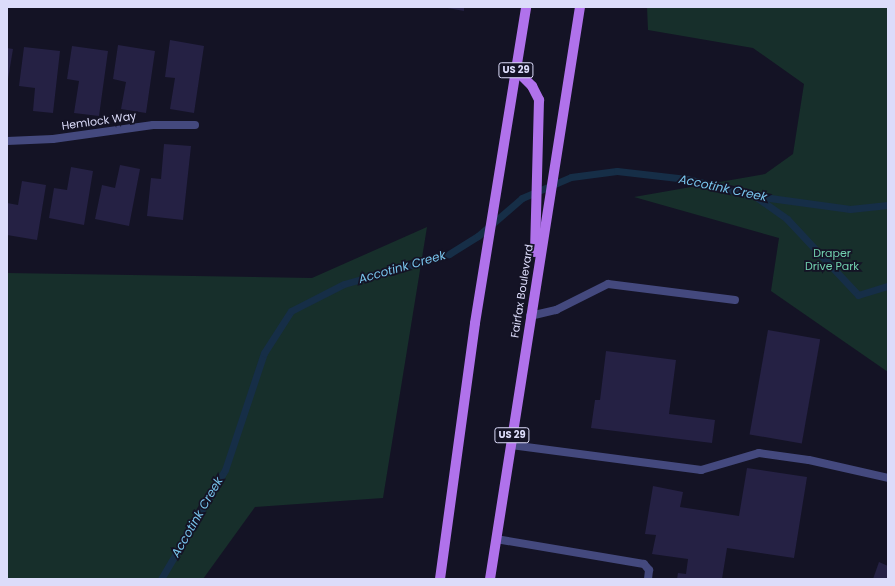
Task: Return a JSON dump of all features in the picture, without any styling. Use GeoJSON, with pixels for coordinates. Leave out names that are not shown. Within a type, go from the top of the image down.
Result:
{"type":"FeatureCollection","features":[{"type":"Feature","properties":{"kind":"main road","name":"US 29"},"geometry":{"type":"LineString","coordinates":[[440,579],[475,324],[526,7]]}},
{"type":"Feature","properties":{"kind":"main road","name":"Fairfax Boulevard"},"geometry":{"type":"LineString","coordinates":[[490,579],[534,290],[580,7]]}},
{"type":"Feature","properties":{"kind":"main road"},"geometry":{"type":"LineString","coordinates":[[516,70],[532,86],[539,100],[541,120],[534,290]]}},
{"type":"Feature","properties":{"kind":"street","name":"Hemlock Way"},"geometry":{"type":"LineString","coordinates":[[7,141],[53,139],[153,125],[195,125]]}},
{"type":"Feature","properties":{"kind":"street"},"geometry":{"type":"LineString","coordinates":[[530,316],[556,310],[608,284],[735,300]]}},
{"type":"Feature","properties":{"kind":"street"},"geometry":{"type":"LineString","coordinates":[[511,445],[702,470],[759,453],[809,460],[888,478]]}},
{"type":"Feature","properties":{"kind":"street"},"geometry":{"type":"LineString","coordinates":[[496,539],[644,564],[649,570],[648,579]]}},
{"type":"Feature","properties":{"kind":"green space","name":"Draper Drive Park"},"geometry":{"type":"Polygon","coordinates":[[[647,7],[888,7],[888,372],[771,291],[779,238],[634,197],[765,174],[793,154],[804,84],[753,48],[648,30],[647,7]]]}},
{"type":"Feature","properties":{"kind":"green space"},"geometry":{"type":"Polygon","coordinates":[[[427,227],[383,498],[255,507],[203,579],[7,579],[7,273],[312,278],[427,227]]]}},
{"type":"Feature","properties":{"kind":"building"},"geometry":{"type":"Polygon","coordinates":[[[442,7],[464,7],[464,11],[442,7]]]}},
{"type":"Feature","properties":{"kind":"building"},"geometry":{"type":"Polygon","coordinates":[[[170,40],[204,46],[194,113],[170,109],[175,78],[165,77],[170,40]]]}},
{"type":"Feature","properties":{"kind":"building"},"geometry":{"type":"Polygon","coordinates":[[[118,45],[155,51],[146,113],[121,109],[126,82],[113,79],[118,45]]]}},
{"type":"Feature","properties":{"kind":"building"},"geometry":{"type":"Polygon","coordinates":[[[72,46],[108,51],[99,116],[74,113],[79,81],[67,79],[72,46]]]}},
{"type":"Feature","properties":{"kind":"building"},"geometry":{"type":"Polygon","coordinates":[[[24,47],[60,51],[53,113],[33,111],[35,88],[19,86],[24,47]]]}},
{"type":"Feature","properties":{"kind":"building"},"geometry":{"type":"Polygon","coordinates":[[[7,48],[13,49],[8,79],[7,78],[7,48]]]}},
{"type":"Feature","properties":{"kind":"building"},"geometry":{"type":"Polygon","coordinates":[[[164,144],[191,146],[183,220],[147,216],[151,178],[161,179],[164,144]]]}},
{"type":"Feature","properties":{"kind":"building"},"geometry":{"type":"Polygon","coordinates":[[[120,165],[140,169],[129,226],[95,219],[102,185],[115,188],[120,165]]]}},
{"type":"Feature","properties":{"kind":"building"},"geometry":{"type":"Polygon","coordinates":[[[71,167],[93,171],[84,225],[49,218],[54,188],[67,190],[71,167]]]}},
{"type":"Feature","properties":{"kind":"building"},"geometry":{"type":"Polygon","coordinates":[[[22,181],[46,185],[37,240],[7,235],[7,203],[18,205],[22,181]]]}},
{"type":"Feature","properties":{"kind":"building"},"geometry":{"type":"Polygon","coordinates":[[[768,330],[820,339],[802,444],[750,434],[768,330]]]}},
{"type":"Feature","properties":{"kind":"building"},"geometry":{"type":"Polygon","coordinates":[[[606,351],[676,360],[669,414],[715,420],[712,443],[591,428],[595,400],[600,400],[606,351]]]}},
{"type":"Feature","properties":{"kind":"building"},"geometry":{"type":"Polygon","coordinates":[[[747,468],[807,477],[794,558],[727,548],[722,579],[677,579],[678,573],[686,574],[688,559],[652,554],[656,535],[645,534],[653,486],[683,492],[680,507],[739,516],[747,468]]]}},
{"type":"Feature","properties":{"kind":"building"},"geometry":{"type":"Polygon","coordinates":[[[879,562],[888,566],[888,579],[873,579],[879,562]]]}},
{"type":"Feature","properties":{"kind":"waterway","name":"Accotink Creek"},"geometry":{"type":"LineString","coordinates":[[161,579],[225,470],[264,353],[291,311],[344,284],[449,254],[478,236],[522,198],[571,177],[617,171],[687,179],[755,196],[850,209],[888,205]]}},
{"type":"Feature","properties":{"kind":"waterway"},"geometry":{"type":"LineString","coordinates":[[756,197],[787,219],[858,295],[888,286]]}}]}
